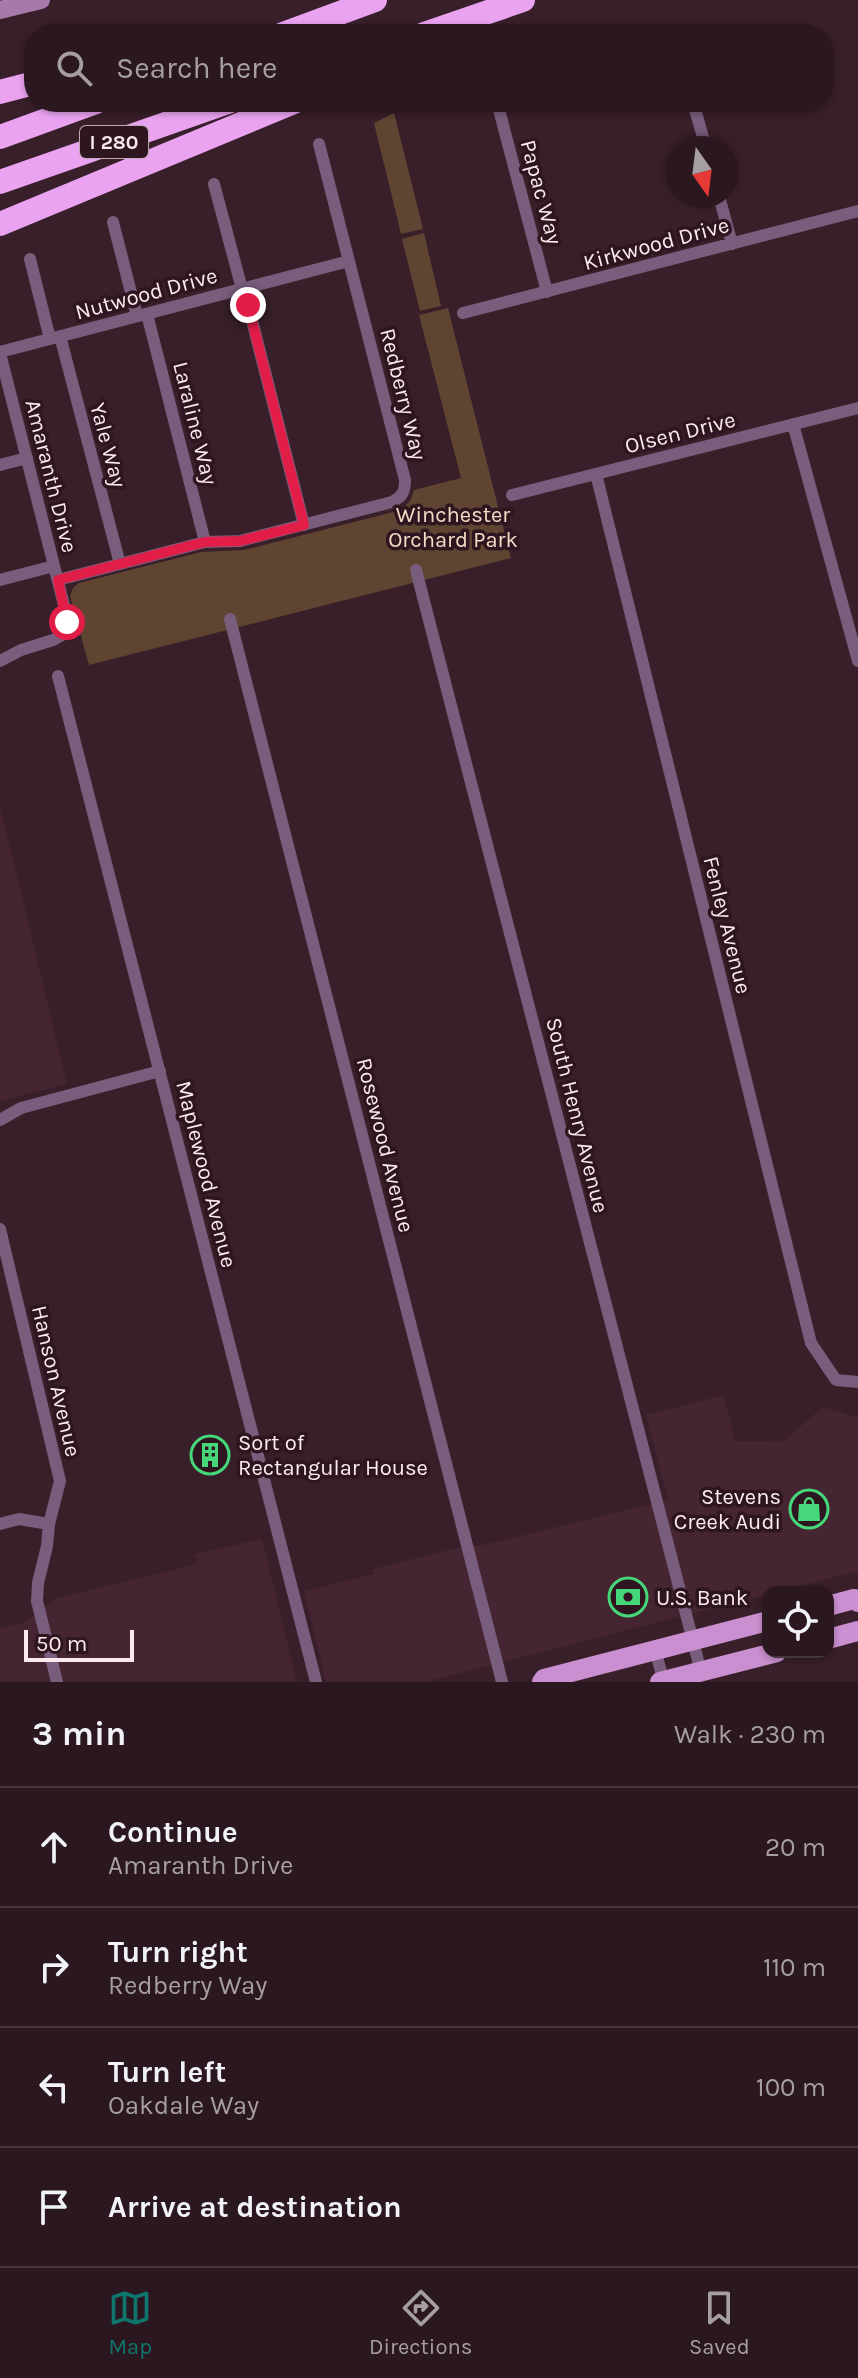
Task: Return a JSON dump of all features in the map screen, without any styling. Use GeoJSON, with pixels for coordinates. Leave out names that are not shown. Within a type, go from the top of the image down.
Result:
{"type":"FeatureCollection","features":[{"type":"Feature","properties":{"kind":"highway"},"geometry":{"type":"LineString","coordinates":[[310,24],[375,0]]}},
{"type":"Feature","properties":{"kind":"highway"},"geometry":{"type":"LineString","coordinates":[[453,24],[523,0]]}},
{"type":"Feature","properties":{"kind":"highway"},"geometry":{"type":"LineString","coordinates":[[0,92],[24,86]]}},
{"type":"Feature","properties":{"kind":"highway","name":"I 280"},"geometry":{"type":"LineString","coordinates":[[0,137],[69,112]]}},
{"type":"Feature","properties":{"kind":"highway","name":"I 280"},"geometry":{"type":"LineString","coordinates":[[0,182],[200,112]]}},
{"type":"Feature","properties":{"kind":"highway"},"geometry":{"type":"LineString","coordinates":[[0,224],[270,112]]}},
{"type":"Feature","properties":{"kind":"main road"},"geometry":{"type":"LineString","coordinates":[[0,10],[41,0]]}},
{"type":"Feature","properties":{"kind":"main road"},"geometry":{"type":"LineString","coordinates":[[834,1604],[854,1599],[858,1602]]}},
{"type":"Feature","properties":{"kind":"main road"},"geometry":{"type":"LineString","coordinates":[[542,1682],[762,1623]]}},
{"type":"Feature","properties":{"kind":"main road"},"geometry":{"type":"LineString","coordinates":[[834,1637],[858,1631]]}},
{"type":"Feature","properties":{"kind":"main road"},"geometry":{"type":"LineString","coordinates":[[662,1682],[762,1656]]}},
{"type":"Feature","properties":{"kind":"street","name":"Papac Way"},"geometry":{"type":"LineString","coordinates":[[500,112],[547,292]]}},
{"type":"Feature","properties":{"kind":"street"},"geometry":{"type":"LineString","coordinates":[[696,112],[703,136]]}},
{"type":"Feature","properties":{"kind":"street","name":"Redberry Way"},"geometry":{"type":"LineString","coordinates":[[58,580],[205,542],[240,541],[392,502],[401,497],[405,488],[402,466],[319,144]]}},
{"type":"Feature","properties":{"kind":"street"},"geometry":{"type":"LineString","coordinates":[[214,184],[304,525]]}},
{"type":"Feature","properties":{"kind":"street"},"geometry":{"type":"LineString","coordinates":[[722,208],[732,244]]}},
{"type":"Feature","properties":{"kind":"street","name":"Kirkwood Drive"},"geometry":{"type":"LineString","coordinates":[[463,313],[858,211]]}},
{"type":"Feature","properties":{"kind":"street","name":"Laraline Way"},"geometry":{"type":"LineString","coordinates":[[113,222],[205,542]]}},
{"type":"Feature","properties":{"kind":"street","name":"Yale Way"},"geometry":{"type":"LineString","coordinates":[[30,259],[120,564]]}},
{"type":"Feature","properties":{"kind":"street","name":"Nutwood Drive"},"geometry":{"type":"LineString","coordinates":[[0,353],[349,261]]}},
{"type":"Feature","properties":{"kind":"street","name":"Amaranth Drive"},"geometry":{"type":"LineString","coordinates":[[0,353],[67,617],[67,627],[62,635],[0,661]]}},
{"type":"Feature","properties":{"kind":"street","name":"Olsen Drive"},"geometry":{"type":"LineString","coordinates":[[512,495],[858,408]]}},
{"type":"Feature","properties":{"kind":"street"},"geometry":{"type":"LineString","coordinates":[[793,424],[858,661]]}},
{"type":"Feature","properties":{"kind":"street"},"geometry":{"type":"LineString","coordinates":[[0,465],[27,458]]}},
{"type":"Feature","properties":{"kind":"street","name":"Fenley Avenue"},"geometry":{"type":"LineString","coordinates":[[596,474],[811,1343],[836,1380],[858,1382]]}},
{"type":"Feature","properties":{"kind":"street"},"geometry":{"type":"LineString","coordinates":[[0,580],[54,566]]}},
{"type":"Feature","properties":{"kind":"street","name":"South Henry Avenue"},"geometry":{"type":"LineString","coordinates":[[416,570],[701,1672]]}},
{"type":"Feature","properties":{"kind":"street","name":"Rosewood Avenue"},"geometry":{"type":"LineString","coordinates":[[230,619],[502,1682]]}},
{"type":"Feature","properties":{"kind":"street","name":"Maplewood Avenue"},"geometry":{"type":"LineString","coordinates":[[58,676],[316,1682]]}},
{"type":"Feature","properties":{"kind":"street"},"geometry":{"type":"LineString","coordinates":[[0,1120],[21,1108],[160,1071]]}},
{"type":"Feature","properties":{"kind":"street","name":"Hanson Avenue"},"geometry":{"type":"LineString","coordinates":[[0,1229],[60,1481],[49,1524],[37,1601],[57,1682]]}},
{"type":"Feature","properties":{"kind":"street"},"geometry":{"type":"LineString","coordinates":[[0,1524],[19,1519],[49,1524]]}},
{"type":"Feature","properties":{"kind":"street"},"geometry":{"type":"LineString","coordinates":[[655,1650],[662,1682]]}},
{"type":"Feature","properties":{"kind":"shaded area"},"geometry":{"type":"Polygon","coordinates":[[[0,805],[67,1084],[0,1101],[0,805]]]}},
{"type":"Feature","properties":{"kind":"shaded area"},"geometry":{"type":"Polygon","coordinates":[[[724,1395],[735,1441],[782,1442],[823,1407],[858,1418],[858,1571],[799,1586],[762,1586],[762,1596],[425,1682],[326,1682],[304,1591],[374,1574],[373,1569],[457,1548],[483,1545],[668,1500],[646,1415],[724,1395]]]}},
{"type":"Feature","properties":{"kind":"shaded area"},"geometry":{"type":"Polygon","coordinates":[[[262,1539],[297,1682],[0,1682],[0,1629],[22,1623],[58,1598],[197,1564],[195,1554],[262,1539]]]}},
{"type":"Feature","properties":{"kind":"green space"},"geometry":{"type":"Polygon","coordinates":[[[394,113],[423,229],[401,234],[374,123],[394,113]]]}},
{"type":"Feature","properties":{"kind":"green space"},"geometry":{"type":"Polygon","coordinates":[[[424,233],[441,306],[420,311],[402,239],[424,233]]]}},
{"type":"Feature","properties":{"kind":"green space","name":"Winchester Orchard Park"},"geometry":{"type":"Polygon","coordinates":[[[448,308],[511,558],[89,665],[70,596],[79,583],[201,552],[244,550],[401,510],[410,501],[414,490],[461,478],[419,315],[448,308]]]}},
{"type":"Feature","properties":{"kind":"place","name":"Sort of Rectangular House"},"geometry":{"type":"Point","coordinates":[210,1455]}},
{"type":"Feature","properties":{"kind":"place","name":"Stevens Creek Audi"},"geometry":{"type":"Point","coordinates":[809,1509]}},
{"type":"Feature","properties":{"kind":"place","name":"U.S. Bank"},"geometry":{"type":"Point","coordinates":[628,1597]}},
{"type":"Feature","properties":{"kind":"route"},"geometry":{"type":"LineString","coordinates":[[67,622],[58,580],[205,542],[240,541],[304,525],[248,305]]}}]}
